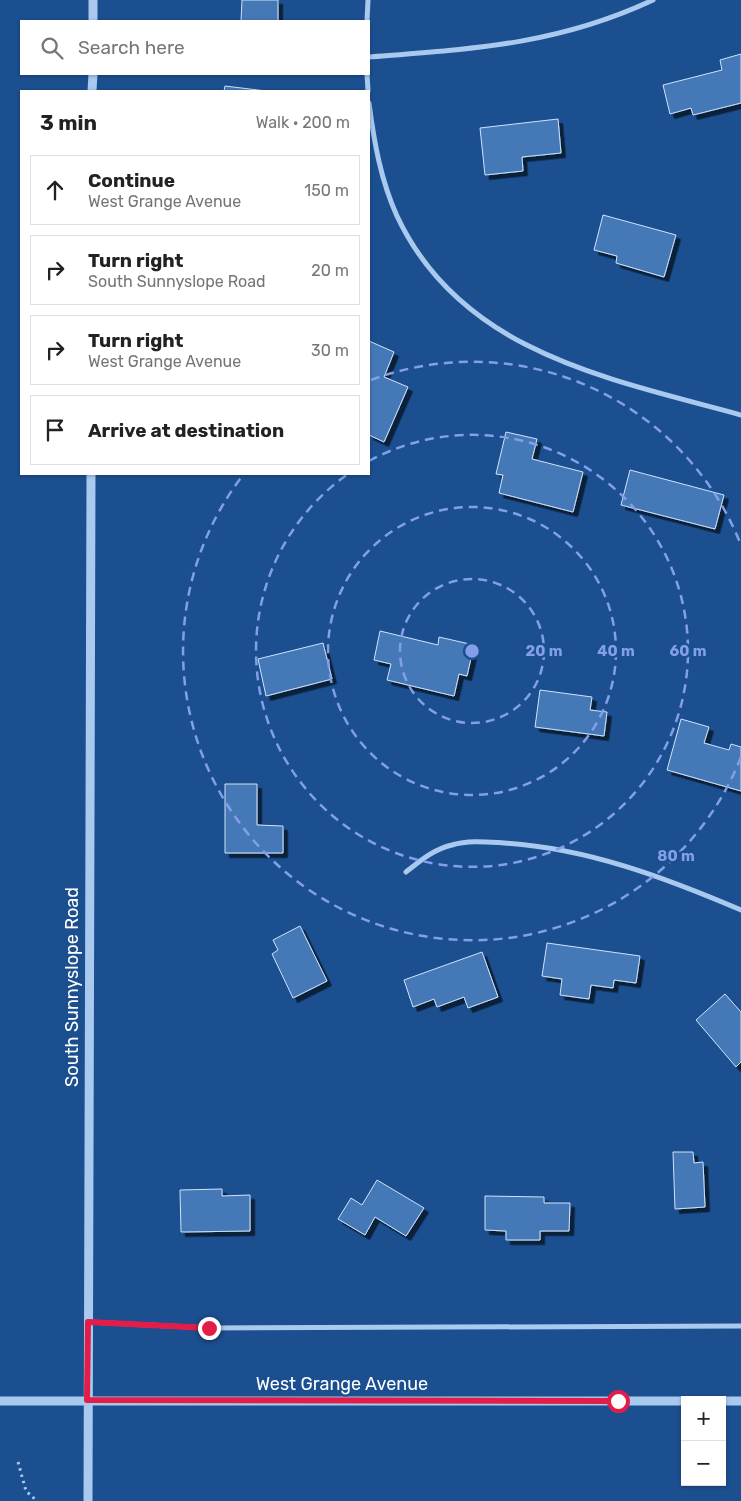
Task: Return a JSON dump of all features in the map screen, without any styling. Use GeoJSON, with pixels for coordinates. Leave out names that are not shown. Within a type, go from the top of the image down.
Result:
{"type":"FeatureCollection","features":[{"type":"Feature","properties":{"kind":"street"},"geometry":{"type":"LineString","coordinates":[[93,0],[93,20]]}},
{"type":"Feature","properties":{"kind":"street"},"geometry":{"type":"LineString","coordinates":[[367,20],[368,0]]}},
{"type":"Feature","properties":{"kind":"street"},"geometry":{"type":"LineString","coordinates":[[370,57],[492,47],[543,38],[603,21],[653,0]]}},
{"type":"Feature","properties":{"kind":"street"},"geometry":{"type":"LineString","coordinates":[[92,90],[93,75]]}},
{"type":"Feature","properties":{"kind":"street"},"geometry":{"type":"LineString","coordinates":[[367,75],[368,90]]}},
{"type":"Feature","properties":{"kind":"street"},"geometry":{"type":"LineString","coordinates":[[370,111],[374,142],[384,181],[397,216],[416,251],[444,287],[470,310],[504,334],[552,358],[607,378],[741,415]]}},
{"type":"Feature","properties":{"kind":"street","name":"South Sunnyslope Road"},"geometry":{"type":"LineString","coordinates":[[88,1501],[91,475]]}},
{"type":"Feature","properties":{"kind":"street"},"geometry":{"type":"LineString","coordinates":[[406,872],[427,855],[451,845],[477,841],[530,845],[582,855],[670,880],[741,910]]}},
{"type":"Feature","properties":{"kind":"street"},"geometry":{"type":"LineString","coordinates":[[88,1322],[209,1328],[741,1326]]}},
{"type":"Feature","properties":{"kind":"street","name":"West Grange Avenue"},"geometry":{"type":"LineString","coordinates":[[0,1401],[681,1401]]}},
{"type":"Feature","properties":{"kind":"street"},"geometry":{"type":"LineString","coordinates":[[726,1401],[741,1401]]}},
{"type":"Feature","properties":{"kind":"path"},"geometry":{"type":"LineString","coordinates":[[18,1462],[26,1491],[37,1501]]}},
{"type":"Feature","properties":{"kind":"building"},"geometry":{"type":"Polygon","coordinates":[[[242,0],[278,0],[278,20],[241,20],[242,0]]]}},
{"type":"Feature","properties":{"kind":"building"},"geometry":{"type":"Polygon","coordinates":[[[741,54],[741,103],[693,115],[691,108],[670,114],[663,85],[722,70],[720,60],[741,54]]]}},
{"type":"Feature","properties":{"kind":"building"},"geometry":{"type":"Polygon","coordinates":[[[225,86],[258,90],[224,90],[225,86]]]}},
{"type":"Feature","properties":{"kind":"building"},"geometry":{"type":"Polygon","coordinates":[[[558,119],[561,153],[522,157],[523,171],[485,175],[480,128],[558,119]]]}},
{"type":"Feature","properties":{"kind":"building"},"geometry":{"type":"Polygon","coordinates":[[[603,215],[676,235],[664,277],[616,263],[617,256],[594,250],[603,215]]]}},
{"type":"Feature","properties":{"kind":"building"},"geometry":{"type":"Polygon","coordinates":[[[370,341],[394,352],[384,377],[408,387],[384,442],[370,435],[370,341]]]}},
{"type":"Feature","properties":{"kind":"building"},"geometry":{"type":"Polygon","coordinates":[[[506,432],[537,439],[532,459],[583,472],[573,512],[499,493],[503,475],[496,474],[506,432]]]}},
{"type":"Feature","properties":{"kind":"building"},"geometry":{"type":"Polygon","coordinates":[[[630,470],[724,495],[715,529],[621,505],[630,470]]]}},
{"type":"Feature","properties":{"kind":"building"},"geometry":{"type":"Polygon","coordinates":[[[380,631],[438,645],[439,637],[474,645],[467,676],[459,674],[454,696],[387,680],[391,664],[374,660],[380,631]]]}},
{"type":"Feature","properties":{"kind":"building"},"geometry":{"type":"Polygon","coordinates":[[[323,643],[332,679],[266,696],[258,659],[323,643]]]}},
{"type":"Feature","properties":{"kind":"building"},"geometry":{"type":"Polygon","coordinates":[[[540,690],[592,697],[590,710],[607,712],[604,736],[535,727],[540,690]]]}},
{"type":"Feature","properties":{"kind":"building"},"geometry":{"type":"Polygon","coordinates":[[[681,719],[709,727],[704,743],[729,750],[731,744],[741,747],[741,791],[667,770],[681,719]]]}},
{"type":"Feature","properties":{"kind":"building"},"geometry":{"type":"Polygon","coordinates":[[[225,784],[257,784],[257,825],[283,826],[283,853],[225,853],[225,784]]]}},
{"type":"Feature","properties":{"kind":"building"},"geometry":{"type":"Polygon","coordinates":[[[300,926],[327,981],[293,998],[272,954],[278,950],[273,940],[300,926]]]}},
{"type":"Feature","properties":{"kind":"building"},"geometry":{"type":"Polygon","coordinates":[[[547,943],[640,956],[636,983],[614,980],[613,988],[591,985],[589,999],[560,995],[562,979],[542,976],[547,943]]]}},
{"type":"Feature","properties":{"kind":"building"},"geometry":{"type":"Polygon","coordinates":[[[482,952],[498,997],[468,1008],[464,997],[437,1007],[434,999],[413,1007],[404,980],[482,952]]]}},
{"type":"Feature","properties":{"kind":"building"},"geometry":{"type":"Polygon","coordinates":[[[725,994],[741,1012],[741,1062],[736,1067],[696,1020],[725,994]]]}},
{"type":"Feature","properties":{"kind":"building"},"geometry":{"type":"Polygon","coordinates":[[[673,1152],[693,1152],[694,1163],[703,1162],[705,1207],[675,1209],[673,1152]]]}},
{"type":"Feature","properties":{"kind":"building"},"geometry":{"type":"Polygon","coordinates":[[[377,1180],[424,1208],[406,1236],[375,1217],[365,1235],[338,1219],[351,1198],[362,1205],[377,1180]]]}},
{"type":"Feature","properties":{"kind":"building"},"geometry":{"type":"Polygon","coordinates":[[[222,1189],[222,1196],[250,1195],[250,1231],[181,1232],[180,1190],[222,1189]]]}},
{"type":"Feature","properties":{"kind":"building"},"geometry":{"type":"Polygon","coordinates":[[[485,1196],[544,1197],[544,1203],[570,1203],[569,1231],[540,1231],[540,1240],[506,1240],[506,1231],[485,1230],[485,1196]]]}},
{"type":"Feature","properties":{"kind":"route"},"geometry":{"type":"LineString","coordinates":[[209,1328],[88,1322],[87,1400],[618,1401]]}}]}
